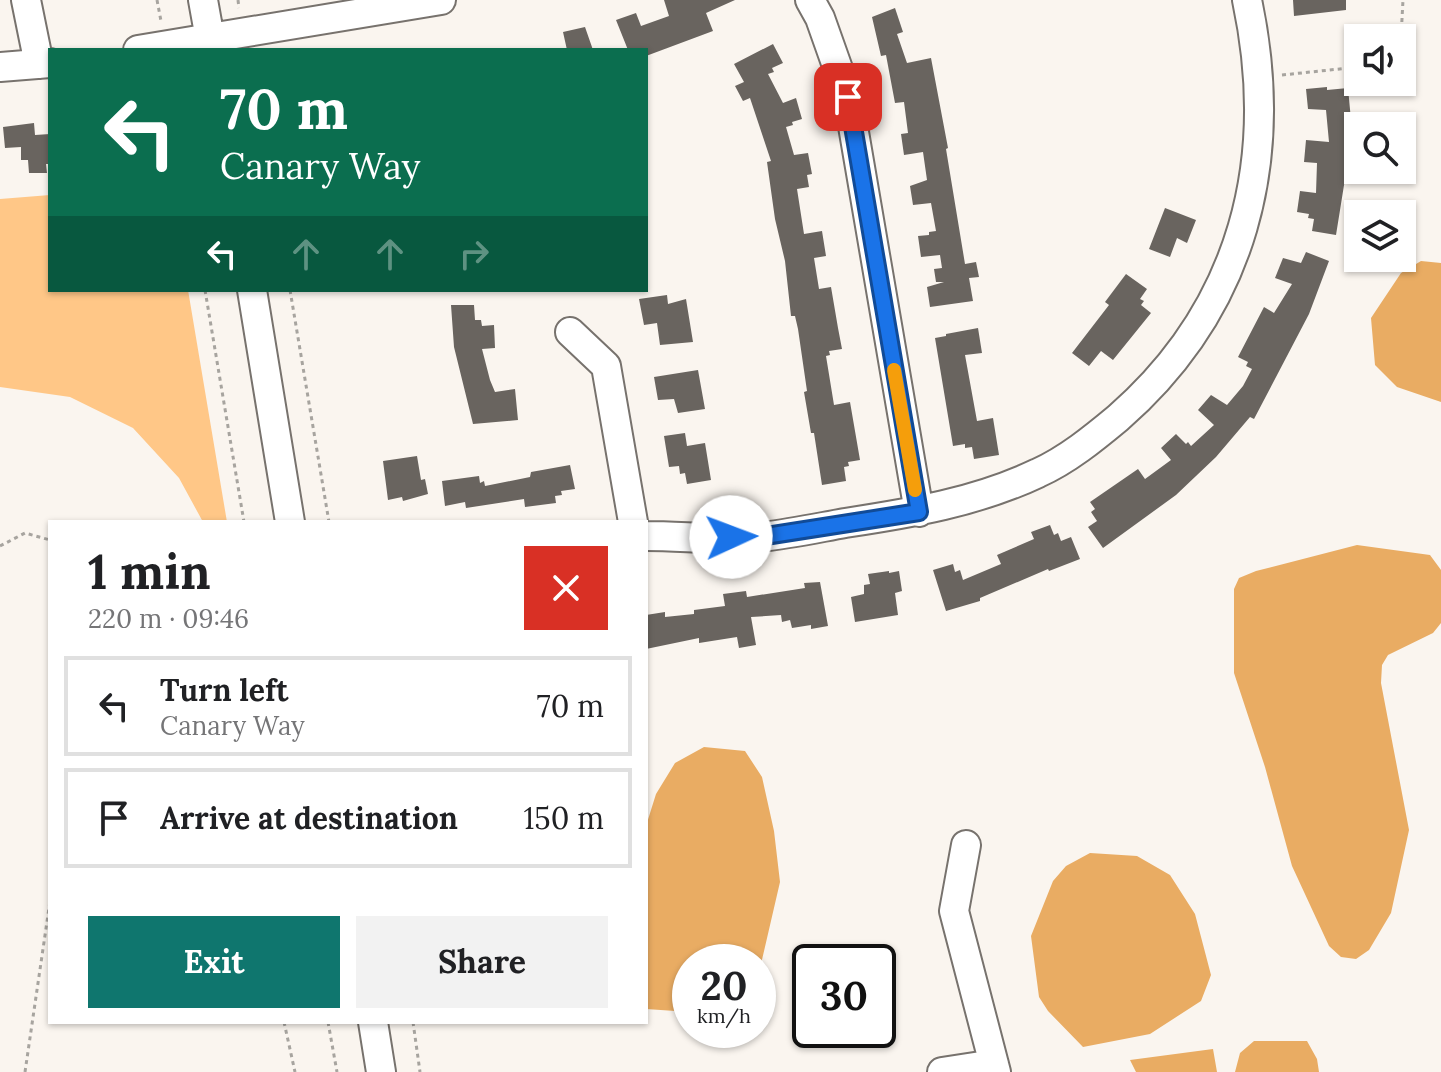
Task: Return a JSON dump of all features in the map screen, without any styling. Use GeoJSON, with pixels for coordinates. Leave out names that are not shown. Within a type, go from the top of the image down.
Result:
{"type":"FeatureCollection","features":[{"type":"Feature","properties":{"kind":"street"},"geometry":{"type":"LineString","coordinates":[[0,67],[45,63],[26,0]]}},
{"type":"Feature","properties":{"kind":"street"},"geometry":{"type":"LineString","coordinates":[[203,0],[211,45]]}},
{"type":"Feature","properties":{"kind":"street"},"geometry":{"type":"LineString","coordinates":[[167,48],[211,45],[441,0]]}},
{"type":"Feature","properties":{"kind":"street"},"geometry":{"type":"LineString","coordinates":[[810,0],[820,18],[848,97],[919,512]]}},
{"type":"Feature","properties":{"kind":"street"},"geometry":{"type":"LineString","coordinates":[[648,536],[759,537],[919,512],[981,496],[1040,472],[1114,421],[1143,395],[1185,347],[1218,291],[1242,231],[1256,170],[1261,104],[1255,41],[1247,0]]}},
{"type":"Feature","properties":{"kind":"street"},"geometry":{"type":"LineString","coordinates":[[252,292],[290,520]]}},
{"type":"Feature","properties":{"kind":"street"},"geometry":{"type":"LineString","coordinates":[[570,332],[606,366],[633,520]]}},
{"type":"Feature","properties":{"kind":"street"},"geometry":{"type":"LineString","coordinates":[[942,1072],[995,1068],[954,911],[966,845]]}},
{"type":"Feature","properties":{"kind":"street"},"geometry":{"type":"LineString","coordinates":[[373,1024],[381,1072]]}},
{"type":"Feature","properties":{"kind":"path"},"geometry":{"type":"LineString","coordinates":[[157,0],[161,21]]}},
{"type":"Feature","properties":{"kind":"path"},"geometry":{"type":"LineString","coordinates":[[238,0],[239,8]]}},
{"type":"Feature","properties":{"kind":"path"},"geometry":{"type":"LineString","coordinates":[[1402,24],[1403,0]]}},
{"type":"Feature","properties":{"kind":"path"},"geometry":{"type":"LineString","coordinates":[[1258,78],[1344,69]]}},
{"type":"Feature","properties":{"kind":"path"},"geometry":{"type":"LineString","coordinates":[[205,292],[244,520]]}},
{"type":"Feature","properties":{"kind":"path"},"geometry":{"type":"LineString","coordinates":[[290,292],[329,520]]}},
{"type":"Feature","properties":{"kind":"path"},"geometry":{"type":"LineString","coordinates":[[0,546],[25,533],[48,539]]}},
{"type":"Feature","properties":{"kind":"path"},"geometry":{"type":"LineString","coordinates":[[25,1072],[48,915]]}},
{"type":"Feature","properties":{"kind":"path"},"geometry":{"type":"LineString","coordinates":[[284,1024],[295,1072]]}},
{"type":"Feature","properties":{"kind":"path"},"geometry":{"type":"LineString","coordinates":[[328,1024],[337,1072]]}},
{"type":"Feature","properties":{"kind":"path"},"geometry":{"type":"LineString","coordinates":[[413,1024],[420,1072]]}},
{"type":"Feature","properties":{"kind":"shaded area"},"geometry":{"type":"Polygon","coordinates":[[[48,195],[48,292],[188,292],[227,520],[202,520],[179,478],[133,428],[70,397],[0,387],[0,199],[48,195]]]}},
{"type":"Feature","properties":{"kind":"shaded area"},"geometry":{"type":"Polygon","coordinates":[[[1421,261],[1441,263],[1441,402],[1397,387],[1375,365],[1371,318],[1401,273],[1416,272],[1416,264],[1421,261]]]}},
{"type":"Feature","properties":{"kind":"shaded area"},"geometry":{"type":"Polygon","coordinates":[[[1357,545],[1430,555],[1441,570],[1441,623],[1433,633],[1388,655],[1382,665],[1381,683],[1409,830],[1391,913],[1369,950],[1356,959],[1341,957],[1329,946],[1292,866],[1265,767],[1234,673],[1234,589],[1239,578],[1256,571],[1357,545]]]}},
{"type":"Feature","properties":{"kind":"shaded area"},"geometry":{"type":"Polygon","coordinates":[[[704,747],[745,751],[762,777],[774,831],[780,882],[766,944],[672,944],[672,1011],[648,1009],[648,820],[656,794],[675,763],[704,747]]]}},
{"type":"Feature","properties":{"kind":"shaded area"},"geometry":{"type":"Polygon","coordinates":[[[1090,853],[1137,856],[1170,875],[1195,914],[1211,975],[1201,1001],[1150,1034],[1083,1047],[1048,1011],[1039,997],[1031,936],[1053,881],[1066,866],[1090,853]]]}},
{"type":"Feature","properties":{"kind":"shaded area"},"geometry":{"type":"Polygon","coordinates":[[[1254,1041],[1307,1041],[1317,1059],[1319,1072],[1235,1072],[1240,1053],[1254,1041]]]}},
{"type":"Feature","properties":{"kind":"shaded area"},"geometry":{"type":"Polygon","coordinates":[[[1213,1049],[1217,1072],[1136,1072],[1130,1060],[1213,1049]]]}},
{"type":"Feature","properties":{"kind":"building"},"geometry":{"type":"Polygon","coordinates":[[[664,0],[735,0],[706,13],[713,31],[648,55],[648,48],[627,48],[616,20],[636,13],[641,26],[669,16],[664,0]]]}},
{"type":"Feature","properties":{"kind":"building"},"geometry":{"type":"Polygon","coordinates":[[[1293,0],[1346,0],[1346,10],[1294,16],[1293,0]]]}},
{"type":"Feature","properties":{"kind":"building"},"geometry":{"type":"Polygon","coordinates":[[[895,8],[903,32],[897,34],[907,63],[931,58],[965,264],[976,262],[979,277],[969,278],[973,301],[930,307],[927,287],[944,282],[936,282],[934,269],[942,268],[940,255],[921,257],[918,236],[936,231],[931,203],[913,205],[910,186],[927,180],[923,152],[904,155],[901,134],[908,133],[904,102],[895,103],[886,55],[881,56],[872,17],[895,8]]]}},
{"type":"Feature","properties":{"kind":"building"},"geometry":{"type":"Polygon","coordinates":[[[585,27],[592,48],[567,48],[563,32],[585,27]]]}},
{"type":"Feature","properties":{"kind":"building"},"geometry":{"type":"Polygon","coordinates":[[[773,44],[783,63],[772,68],[774,72],[768,74],[783,103],[796,98],[802,119],[786,127],[794,155],[808,153],[812,174],[807,175],[809,187],[797,189],[804,234],[822,231],[826,256],[814,258],[819,289],[831,287],[842,349],[829,351],[830,355],[826,356],[834,405],[850,402],[860,460],[848,462],[849,466],[844,467],[846,481],[822,485],[804,392],[807,391],[798,329],[795,316],[791,316],[785,261],[775,219],[767,162],[771,161],[750,98],[743,101],[735,86],[744,82],[734,64],[773,44]]]}},
{"type":"Feature","properties":{"kind":"building"},"geometry":{"type":"Polygon","coordinates":[[[1344,88],[1344,96],[1349,96],[1350,112],[1344,112],[1344,184],[1336,235],[1312,231],[1314,219],[1308,218],[1309,214],[1297,212],[1300,191],[1316,193],[1317,163],[1304,162],[1306,140],[1329,142],[1326,110],[1308,109],[1306,89],[1344,88]]]}},
{"type":"Feature","properties":{"kind":"building"},"geometry":{"type":"Polygon","coordinates":[[[34,123],[35,135],[48,134],[47,173],[29,173],[28,160],[21,160],[21,147],[5,148],[3,127],[34,123]]]}},
{"type":"Feature","properties":{"kind":"building"},"geometry":{"type":"Polygon","coordinates":[[[1165,208],[1196,220],[1187,243],[1177,238],[1170,257],[1149,249],[1165,208]]]}},
{"type":"Feature","properties":{"kind":"building"},"geometry":{"type":"Polygon","coordinates":[[[1306,252],[1329,261],[1309,314],[1254,419],[1250,417],[1216,457],[1176,495],[1103,548],[1088,527],[1097,521],[1091,512],[1095,509],[1090,502],[1138,469],[1145,479],[1171,460],[1161,448],[1176,434],[1191,446],[1214,425],[1198,410],[1211,395],[1227,405],[1243,386],[1252,369],[1246,366],[1248,362],[1238,357],[1264,307],[1274,313],[1292,284],[1275,278],[1283,258],[1301,263],[1306,252]]]}},
{"type":"Feature","properties":{"kind":"building"},"geometry":{"type":"Polygon","coordinates":[[[1126,274],[1147,289],[1140,299],[1144,301],[1141,305],[1151,313],[1113,360],[1101,351],[1089,366],[1072,353],[1109,305],[1105,302],[1126,274]]]}},
{"type":"Feature","properties":{"kind":"building"},"geometry":{"type":"Polygon","coordinates":[[[667,295],[668,304],[686,299],[693,342],[660,345],[657,323],[644,325],[639,299],[667,295]]]}},
{"type":"Feature","properties":{"kind":"building"},"geometry":{"type":"Polygon","coordinates":[[[451,305],[474,305],[475,320],[481,320],[482,326],[494,325],[495,348],[482,349],[495,392],[515,389],[518,420],[473,424],[454,347],[451,305]]]}},
{"type":"Feature","properties":{"kind":"building"},"geometry":{"type":"Polygon","coordinates":[[[978,328],[982,353],[965,355],[977,421],[993,418],[999,455],[974,459],[972,447],[965,448],[965,444],[953,446],[935,338],[978,328]]]}},
{"type":"Feature","properties":{"kind":"building"},"geometry":{"type":"Polygon","coordinates":[[[698,370],[705,409],[678,413],[674,399],[658,400],[654,377],[698,370]]]}},
{"type":"Feature","properties":{"kind":"building"},"geometry":{"type":"Polygon","coordinates":[[[685,433],[687,446],[705,443],[711,480],[687,484],[685,473],[680,474],[679,466],[669,467],[664,436],[685,433]]]}},
{"type":"Feature","properties":{"kind":"building"},"geometry":{"type":"Polygon","coordinates":[[[417,456],[421,480],[425,479],[428,494],[403,501],[402,497],[388,500],[383,461],[417,456]]]}},
{"type":"Feature","properties":{"kind":"building"},"geometry":{"type":"Polygon","coordinates":[[[570,465],[575,489],[561,491],[562,495],[555,496],[556,503],[525,507],[524,499],[466,508],[465,502],[445,506],[442,481],[479,476],[480,483],[484,481],[485,486],[530,477],[531,472],[570,465]]]}},
{"type":"Feature","properties":{"kind":"building"},"geometry":{"type":"Polygon","coordinates":[[[1050,525],[1061,541],[1071,537],[1080,559],[1048,569],[980,598],[980,601],[946,611],[933,570],[953,564],[955,572],[960,570],[963,580],[1001,564],[997,555],[1034,539],[1031,532],[1050,525]]]}},
{"type":"Feature","properties":{"kind":"building"},"geometry":{"type":"Polygon","coordinates":[[[899,571],[902,591],[895,593],[898,615],[855,622],[851,597],[864,594],[864,585],[870,584],[868,574],[899,571]]]}},
{"type":"Feature","properties":{"kind":"building"},"geometry":{"type":"Polygon","coordinates":[[[820,582],[828,626],[792,628],[790,620],[782,622],[781,615],[751,617],[756,645],[739,648],[737,637],[699,643],[699,638],[648,649],[648,615],[665,612],[665,617],[694,614],[694,610],[725,606],[723,594],[746,591],[747,597],[805,588],[804,583],[820,582]]]}},
{"type":"Feature","properties":{"kind":"slow traffic"},"geometry":{"type":"LineString","coordinates":[[894,370],[915,490]]}},
{"type":"Feature","properties":{"kind":"route"},"geometry":{"type":"LineString","coordinates":[[731,537],[759,537],[919,512],[848,97]]}}]}
